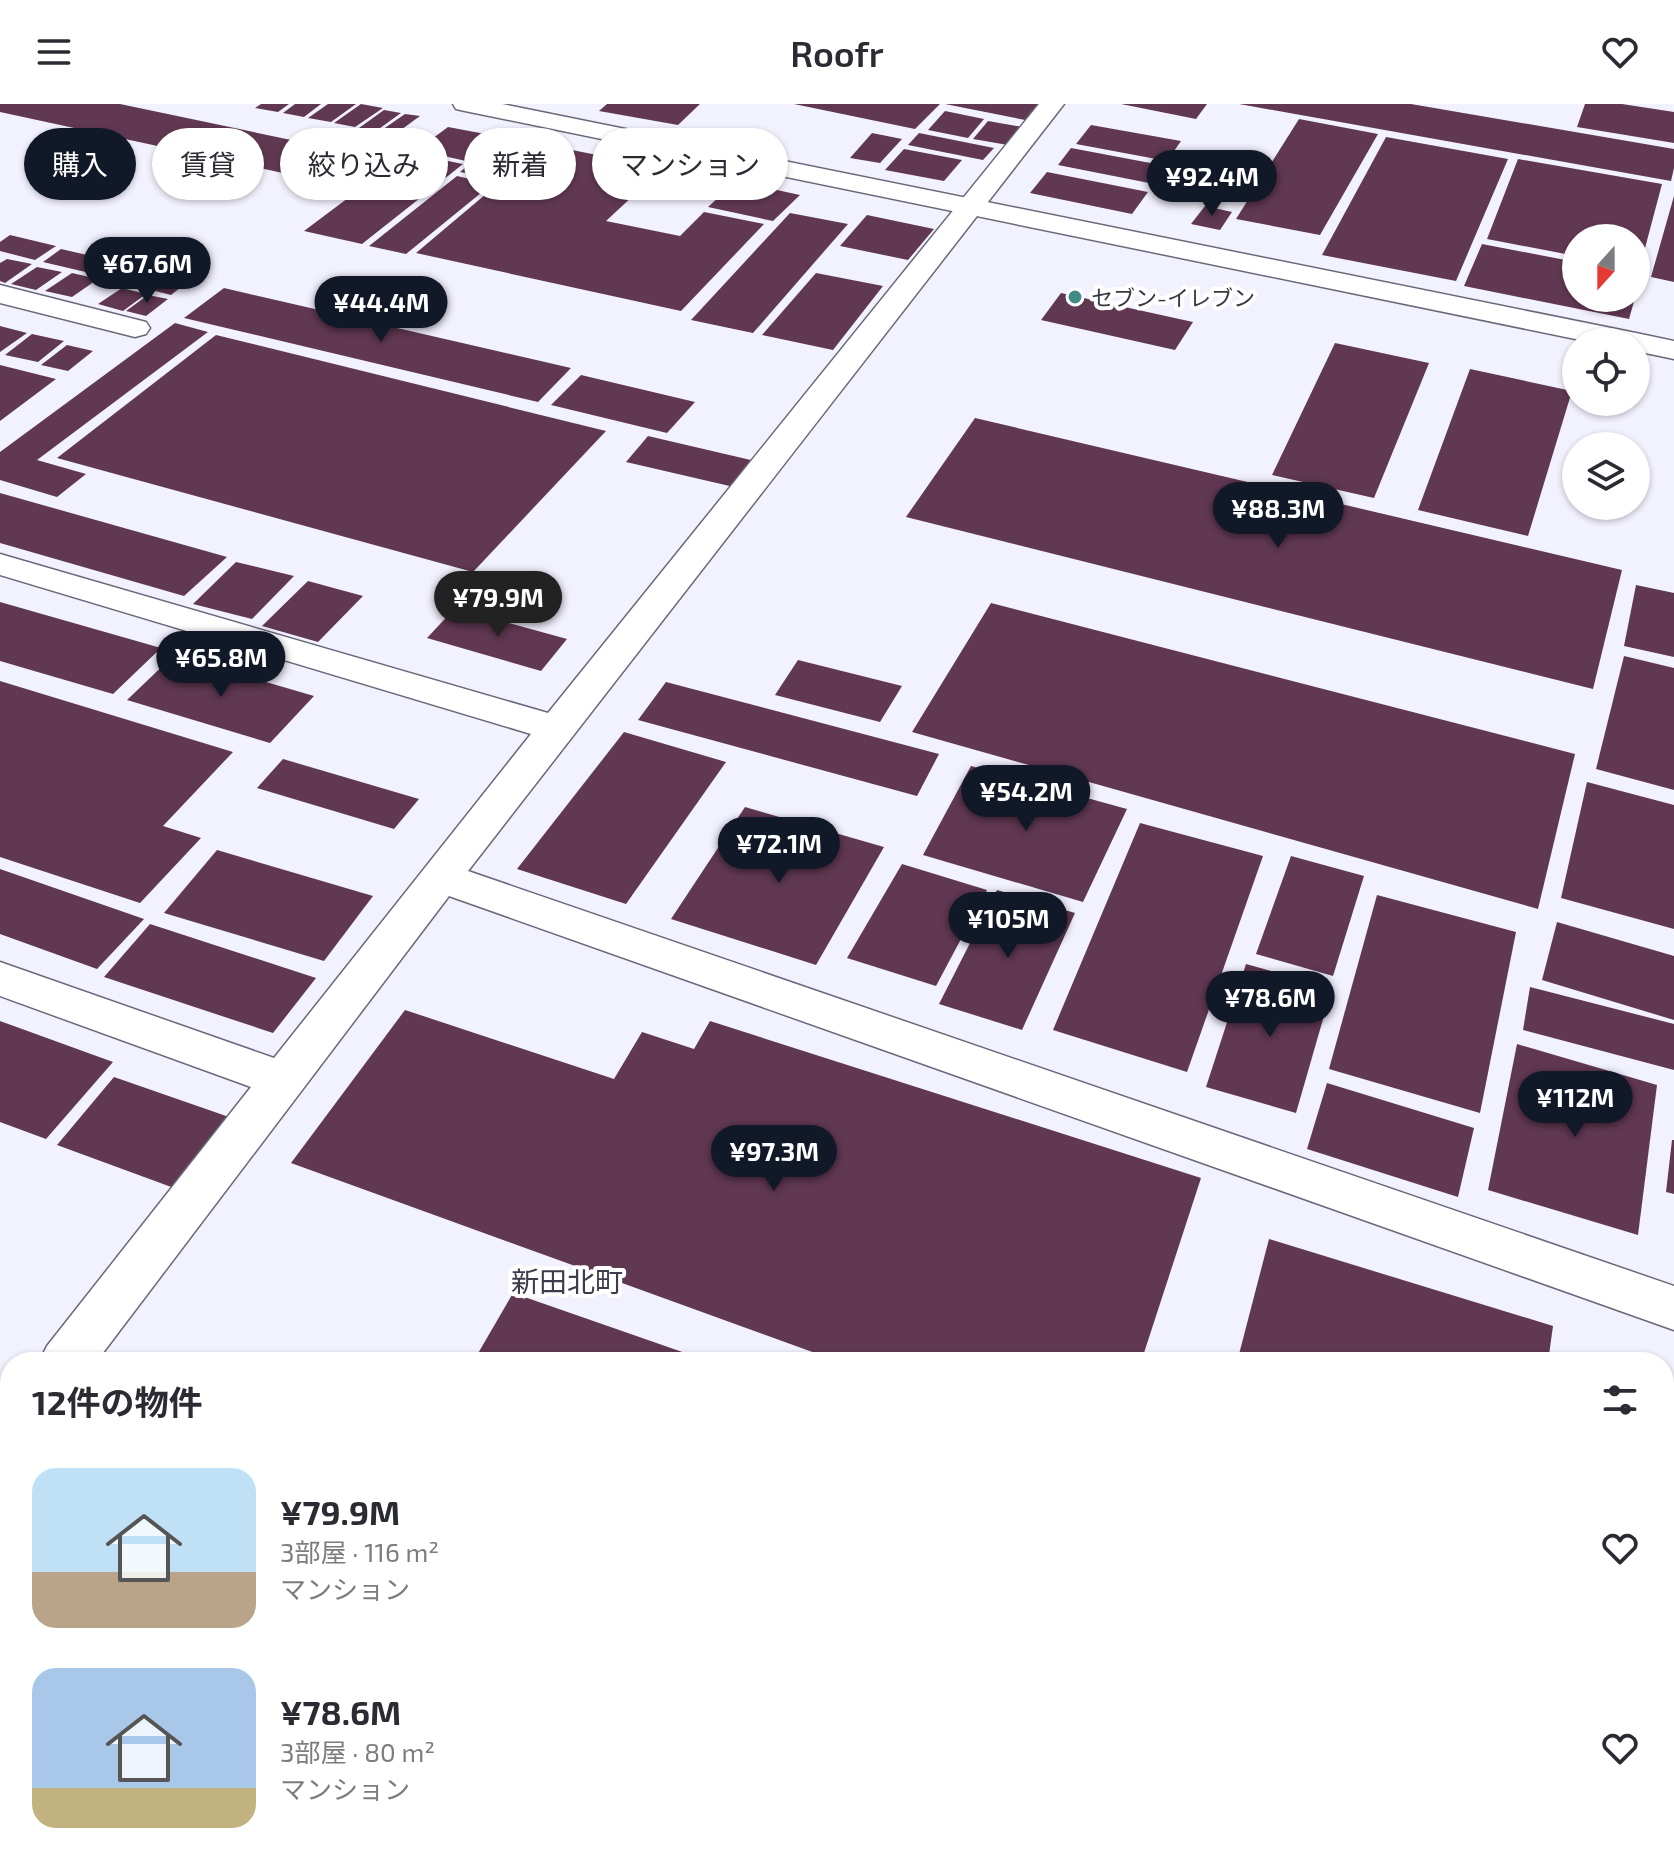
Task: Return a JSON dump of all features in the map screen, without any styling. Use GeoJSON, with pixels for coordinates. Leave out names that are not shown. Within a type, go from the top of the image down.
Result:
{"type":"FeatureCollection","features":[{"type":"Feature","properties":{"kind":"street"},"geometry":{"type":"LineString","coordinates":[[465,104],[1566,328]]}},
{"type":"Feature","properties":{"kind":"street"},"geometry":{"type":"LineString","coordinates":[[73,1352],[556,728],[1052,104]]}},
{"type":"Feature","properties":{"kind":"street"},"geometry":{"type":"LineString","coordinates":[[0,294],[135,328]]}},
{"type":"Feature","properties":{"kind":"street"},"geometry":{"type":"LineString","coordinates":[[1650,345],[1674,350]]}},
{"type":"Feature","properties":{"kind":"street"},"geometry":{"type":"LineString","coordinates":[[0,564],[556,728]]}},
{"type":"Feature","properties":{"kind":"street"},"geometry":{"type":"LineString","coordinates":[[440,877],[1674,1308]]}},
{"type":"Feature","properties":{"kind":"street"},"geometry":{"type":"LineString","coordinates":[[0,979],[283,1080]]}},
{"type":"Feature","properties":{"kind":"building"},"geometry":{"type":"Polygon","coordinates":[[[0,104],[120,104],[234,128],[152,128],[152,145],[136,141],[136,128],[74,128],[0,112],[0,104]]]}},
{"type":"Feature","properties":{"kind":"building"},"geometry":{"type":"Polygon","coordinates":[[[261,104],[289,104],[278,112],[255,108],[261,104]]]}},
{"type":"Feature","properties":{"kind":"building"},"geometry":{"type":"Polygon","coordinates":[[[295,104],[321,104],[304,117],[283,113],[295,104]]]}},
{"type":"Feature","properties":{"kind":"building"},"geometry":{"type":"Polygon","coordinates":[[[328,104],[356,104],[331,122],[308,118],[328,104]]]}},
{"type":"Feature","properties":{"kind":"building"},"geometry":{"type":"Polygon","coordinates":[[[361,104],[383,108],[355,127],[334,123],[361,104]]]}},
{"type":"Feature","properties":{"kind":"building"},"geometry":{"type":"Polygon","coordinates":[[[607,104],[700,104],[678,125],[599,111],[607,104]]]}},
{"type":"Feature","properties":{"kind":"building"},"geometry":{"type":"Polygon","coordinates":[[[794,104],[940,104],[915,129],[794,104]]]}},
{"type":"Feature","properties":{"kind":"building"},"geometry":{"type":"Polygon","coordinates":[[[945,104],[1039,104],[1025,120],[945,104]]]}},
{"type":"Feature","properties":{"kind":"building"},"geometry":{"type":"Polygon","coordinates":[[[1121,104],[1207,104],[1196,119],[1121,104]]]}},
{"type":"Feature","properties":{"kind":"building"},"geometry":{"type":"Polygon","coordinates":[[[1239,104],[1411,104],[1674,149],[1674,168],[1671,181],[1239,104]]]}},
{"type":"Feature","properties":{"kind":"building"},"geometry":{"type":"Polygon","coordinates":[[[1585,104],[1622,104],[1674,112],[1674,143],[1577,127],[1585,104]]]}},
{"type":"Feature","properties":{"kind":"building"},"geometry":{"type":"Polygon","coordinates":[[[384,110],[401,113],[380,128],[359,128],[384,110]]]}},
{"type":"Feature","properties":{"kind":"building"},"geometry":{"type":"Polygon","coordinates":[[[945,111],[984,119],[968,138],[928,130],[945,111]]]}},
{"type":"Feature","properties":{"kind":"building"},"geometry":{"type":"Polygon","coordinates":[[[405,114],[420,116],[404,128],[385,128],[405,114]]]}},
{"type":"Feature","properties":{"kind":"building"},"geometry":{"type":"Polygon","coordinates":[[[1299,119],[1378,134],[1320,235],[1236,219],[1299,119]]]}},
{"type":"Feature","properties":{"kind":"building"},"geometry":{"type":"Polygon","coordinates":[[[988,121],[1023,127],[1008,145],[973,139],[988,121]]]}},
{"type":"Feature","properties":{"kind":"building"},"geometry":{"type":"Polygon","coordinates":[[[1091,125],[1181,141],[1167,161],[1076,144],[1091,125]]]}},
{"type":"Feature","properties":{"kind":"building"},"geometry":{"type":"Polygon","coordinates":[[[447,128],[464,130],[464,161],[448,157],[447,128]]]}},
{"type":"Feature","properties":{"kind":"building"},"geometry":{"type":"Polygon","coordinates":[[[872,133],[902,139],[880,163],[850,158],[872,133]]]}},
{"type":"Feature","properties":{"kind":"building"},"geometry":{"type":"Polygon","coordinates":[[[919,133],[994,148],[983,160],[908,145],[919,133]]]}},
{"type":"Feature","properties":{"kind":"building"},"geometry":{"type":"Polygon","coordinates":[[[264,134],[280,138],[280,172],[264,169],[264,134]]]}},
{"type":"Feature","properties":{"kind":"building"},"geometry":{"type":"Polygon","coordinates":[[[1386,137],[1508,159],[1456,281],[1322,255],[1386,137]]]}},
{"type":"Feature","properties":{"kind":"building"},"geometry":{"type":"Polygon","coordinates":[[[1071,148],[1161,165],[1149,183],[1058,165],[1071,148]]]}},
{"type":"Feature","properties":{"kind":"building"},"geometry":{"type":"Polygon","coordinates":[[[904,149],[962,160],[944,181],[885,170],[904,149]]]}},
{"type":"Feature","properties":{"kind":"building"},"geometry":{"type":"Polygon","coordinates":[[[576,151],[592,154],[592,200],[629,200],[606,221],[680,236],[704,212],[764,224],[681,311],[416,253],[479,200],[576,200],[576,151]]]}},
{"type":"Feature","properties":{"kind":"building"},"geometry":{"type":"Polygon","coordinates":[[[1518,159],[1662,184],[1650,229],[1650,224],[1562,224],[1562,253],[1487,239],[1518,159]]]}},
{"type":"Feature","properties":{"kind":"building"},"geometry":{"type":"Polygon","coordinates":[[[448,161],[463,164],[448,176],[448,161]]]}},
{"type":"Feature","properties":{"kind":"building"},"geometry":{"type":"Polygon","coordinates":[[[1047,172],[1148,192],[1132,214],[1030,193],[1047,172]]]}},
{"type":"Feature","properties":{"kind":"building"},"geometry":{"type":"Polygon","coordinates":[[[457,176],[464,178],[464,200],[472,200],[406,254],[369,246],[427,200],[448,200],[448,183],[457,176]]]}},
{"type":"Feature","properties":{"kind":"building"},"geometry":{"type":"Polygon","coordinates":[[[788,192],[800,195],[773,221],[708,207],[716,200],[788,200],[788,192]]]}},
{"type":"Feature","properties":{"kind":"building"},"geometry":{"type":"Polygon","coordinates":[[[1674,196],[1674,282],[1651,277],[1674,196]]]}},
{"type":"Feature","properties":{"kind":"building"},"geometry":{"type":"Polygon","coordinates":[[[345,200],[418,200],[362,244],[304,231],[345,200]]]}},
{"type":"Feature","properties":{"kind":"building"},"geometry":{"type":"Polygon","coordinates":[[[1205,206],[1232,212],[1220,230],[1191,224],[1205,206]]]}},
{"type":"Feature","properties":{"kind":"building"},"geometry":{"type":"Polygon","coordinates":[[[790,213],[848,224],[753,333],[691,320],[790,213]]]}},
{"type":"Feature","properties":{"kind":"building"},"geometry":{"type":"Polygon","coordinates":[[[867,215],[934,229],[908,260],[840,246],[867,215]]]}},
{"type":"Feature","properties":{"kind":"building"},"geometry":{"type":"Polygon","coordinates":[[[10,235],[56,246],[35,260],[0,251],[0,242],[10,235]]]}},
{"type":"Feature","properties":{"kind":"building"},"geometry":{"type":"Polygon","coordinates":[[[1482,244],[1562,259],[1562,306],[1464,286],[1482,244]]]}},
{"type":"Feature","properties":{"kind":"building"},"geometry":{"type":"Polygon","coordinates":[[[61,249],[113,261],[94,274],[43,262],[61,249]]]}},
{"type":"Feature","properties":{"kind":"building"},"geometry":{"type":"Polygon","coordinates":[[[7,259],[32,264],[5,283],[0,281],[0,263],[7,259]]]}},
{"type":"Feature","properties":{"kind":"building"},"geometry":{"type":"Polygon","coordinates":[[[37,267],[62,272],[36,290],[11,284],[37,267]]]}},
{"type":"Feature","properties":{"kind":"building"},"geometry":{"type":"Polygon","coordinates":[[[72,273],[98,279],[72,297],[45,291],[72,273]]]}},
{"type":"Feature","properties":{"kind":"building"},"geometry":{"type":"Polygon","coordinates":[[[143,273],[186,283],[171,295],[128,284],[143,273]]]}},
{"type":"Feature","properties":{"kind":"building"},"geometry":{"type":"Polygon","coordinates":[[[816,273],[883,286],[833,350],[762,335],[816,273]]]}},
{"type":"Feature","properties":{"kind":"building"},"geometry":{"type":"Polygon","coordinates":[[[122,288],[146,294],[123,311],[98,304],[122,288]]]}},
{"type":"Feature","properties":{"kind":"building"},"geometry":{"type":"Polygon","coordinates":[[[224,288],[571,368],[538,402],[184,318],[224,288]]]}},
{"type":"Feature","properties":{"kind":"building"},"geometry":{"type":"Polygon","coordinates":[[[1061,293],[1193,322],[1175,350],[1041,320],[1061,293]]]}},
{"type":"Feature","properties":{"kind":"building"},"geometry":{"type":"Polygon","coordinates":[[[148,295],[168,299],[146,316],[126,311],[148,295]]]}},
{"type":"Feature","properties":{"kind":"building"},"geometry":{"type":"Polygon","coordinates":[[[1594,312],[1631,312],[1629,319],[1594,312]]]}},
{"type":"Feature","properties":{"kind":"building"},"geometry":{"type":"Polygon","coordinates":[[[175,323],[208,332],[37,460],[86,474],[57,497],[0,480],[0,452],[175,323]]]}},
{"type":"Feature","properties":{"kind":"building"},"geometry":{"type":"Polygon","coordinates":[[[0,326],[27,333],[0,352],[0,326]]]}},
{"type":"Feature","properties":{"kind":"building"},"geometry":{"type":"Polygon","coordinates":[[[32,334],[64,341],[38,362],[5,355],[32,334]]]}},
{"type":"Feature","properties":{"kind":"building"},"geometry":{"type":"Polygon","coordinates":[[[216,335],[606,431],[473,572],[57,458],[216,335]]]}},
{"type":"Feature","properties":{"kind":"building"},"geometry":{"type":"Polygon","coordinates":[[[1335,343],[1429,363],[1374,498],[1272,475],[1335,343]]]}},
{"type":"Feature","properties":{"kind":"building"},"geometry":{"type":"Polygon","coordinates":[[[67,345],[93,351],[68,371],[41,365],[67,345]]]}},
{"type":"Feature","properties":{"kind":"building"},"geometry":{"type":"Polygon","coordinates":[[[0,365],[56,379],[0,421],[0,365]]]}},
{"type":"Feature","properties":{"kind":"building"},"geometry":{"type":"Polygon","coordinates":[[[1470,369],[1562,389],[1562,416],[1564,416],[1528,536],[1418,510],[1470,369]]]}},
{"type":"Feature","properties":{"kind":"building"},"geometry":{"type":"Polygon","coordinates":[[[581,375],[695,402],[667,433],[551,405],[581,375]]]}},
{"type":"Feature","properties":{"kind":"building"},"geometry":{"type":"Polygon","coordinates":[[[975,418],[1622,570],[1593,689],[906,517],[975,418]]]}},
{"type":"Feature","properties":{"kind":"building"},"geometry":{"type":"Polygon","coordinates":[[[648,436],[755,461],[734,487],[626,462],[648,436]]]}},
{"type":"Feature","properties":{"kind":"building"},"geometry":{"type":"Polygon","coordinates":[[[0,493],[227,557],[184,596],[0,543],[0,493]]]}},
{"type":"Feature","properties":{"kind":"building"},"geometry":{"type":"Polygon","coordinates":[[[236,562],[294,576],[252,619],[193,604],[236,562]]]}},
{"type":"Feature","properties":{"kind":"building"},"geometry":{"type":"Polygon","coordinates":[[[308,581],[363,596],[318,642],[262,626],[308,581]]]}},
{"type":"Feature","properties":{"kind":"building"},"geometry":{"type":"Polygon","coordinates":[[[1636,585],[1674,593],[1674,657],[1624,646],[1636,585]]]}},
{"type":"Feature","properties":{"kind":"building"},"geometry":{"type":"Polygon","coordinates":[[[0,602],[161,648],[113,694],[0,661],[0,602]]]}},
{"type":"Feature","properties":{"kind":"building"},"geometry":{"type":"Polygon","coordinates":[[[991,603],[1575,754],[1538,909],[912,732],[991,603]]]}},
{"type":"Feature","properties":{"kind":"building"},"geometry":{"type":"Polygon","coordinates":[[[455,608],[567,639],[541,671],[427,638],[455,608]]]}},
{"type":"Feature","properties":{"kind":"building"},"geometry":{"type":"Polygon","coordinates":[[[174,655],[314,696],[270,743],[127,700],[174,655]]]}},
{"type":"Feature","properties":{"kind":"building"},"geometry":{"type":"Polygon","coordinates":[[[1624,656],[1674,668],[1674,790],[1596,769],[1624,656]]]}},
{"type":"Feature","properties":{"kind":"building"},"geometry":{"type":"Polygon","coordinates":[[[798,660],[902,686],[880,722],[775,695],[798,660]]]}},
{"type":"Feature","properties":{"kind":"building"},"geometry":{"type":"Polygon","coordinates":[[[0,681],[233,752],[163,826],[201,838],[140,903],[0,857],[0,681]]]}},
{"type":"Feature","properties":{"kind":"building"},"geometry":{"type":"Polygon","coordinates":[[[666,682],[939,754],[917,796],[638,720],[666,682]]]}},
{"type":"Feature","properties":{"kind":"building"},"geometry":{"type":"Polygon","coordinates":[[[624,732],[726,762],[626,904],[517,869],[624,732]]]}},
{"type":"Feature","properties":{"kind":"building"},"geometry":{"type":"Polygon","coordinates":[[[283,759],[419,799],[394,829],[257,788],[283,759]]]}},
{"type":"Feature","properties":{"kind":"building"},"geometry":{"type":"Polygon","coordinates":[[[971,766],[1127,809],[1083,902],[923,855],[971,766]]]}},
{"type":"Feature","properties":{"kind":"building"},"geometry":{"type":"Polygon","coordinates":[[[1587,782],[1674,805],[1674,929],[1561,898],[1587,782]]]}},
{"type":"Feature","properties":{"kind":"building"},"geometry":{"type":"Polygon","coordinates":[[[745,807],[884,847],[816,965],[671,919],[745,807]]]}},
{"type":"Feature","properties":{"kind":"building"},"geometry":{"type":"Polygon","coordinates":[[[1140,823],[1263,856],[1187,1072],[1053,1030],[1140,823]]]}},
{"type":"Feature","properties":{"kind":"building"},"geometry":{"type":"Polygon","coordinates":[[[217,850],[373,896],[324,961],[164,913],[217,850]]]}},
{"type":"Feature","properties":{"kind":"building"},"geometry":{"type":"Polygon","coordinates":[[[1291,856],[1364,876],[1333,976],[1256,954],[1291,856]]]}},
{"type":"Feature","properties":{"kind":"building"},"geometry":{"type":"Polygon","coordinates":[[[902,864],[987,890],[936,986],[847,958],[902,864]]]}},
{"type":"Feature","properties":{"kind":"building"},"geometry":{"type":"Polygon","coordinates":[[[0,869],[144,919],[97,969],[0,934],[0,869]]]}},
{"type":"Feature","properties":{"kind":"building"},"geometry":{"type":"Polygon","coordinates":[[[997,890],[1075,913],[1022,1030],[939,1004],[997,890]]]}},
{"type":"Feature","properties":{"kind":"building"},"geometry":{"type":"Polygon","coordinates":[[[1377,895],[1516,932],[1480,1113],[1329,1069],[1377,895]]]}},
{"type":"Feature","properties":{"kind":"building"},"geometry":{"type":"Polygon","coordinates":[[[1557,922],[1674,956],[1674,1020],[1542,980],[1557,922]]]}},
{"type":"Feature","properties":{"kind":"building"},"geometry":{"type":"Polygon","coordinates":[[[150,924],[316,978],[273,1033],[104,977],[150,924]]]}},
{"type":"Feature","properties":{"kind":"building"},"geometry":{"type":"Polygon","coordinates":[[[1246,964],[1332,988],[1296,1113],[1206,1087],[1246,964]]]}},
{"type":"Feature","properties":{"kind":"building"},"geometry":{"type":"Polygon","coordinates":[[[1530,987],[1674,1024],[1674,1070],[1523,1030],[1530,987]]]}},
{"type":"Feature","properties":{"kind":"building"},"geometry":{"type":"Polygon","coordinates":[[[405,1010],[614,1079],[642,1032],[694,1049],[710,1021],[1201,1178],[1144,1352],[812,1352],[291,1163],[405,1010]]]}},
{"type":"Feature","properties":{"kind":"building"},"geometry":{"type":"Polygon","coordinates":[[[0,1021],[113,1062],[46,1139],[0,1122],[0,1021]]]}},
{"type":"Feature","properties":{"kind":"building"},"geometry":{"type":"Polygon","coordinates":[[[1517,1044],[1657,1085],[1638,1235],[1488,1190],[1517,1044]]]}},
{"type":"Feature","properties":{"kind":"building"},"geometry":{"type":"Polygon","coordinates":[[[114,1077],[229,1117],[174,1188],[57,1145],[114,1077]]]}},
{"type":"Feature","properties":{"kind":"building"},"geometry":{"type":"Polygon","coordinates":[[[1327,1083],[1474,1128],[1458,1197],[1307,1149],[1327,1083]]]}},
{"type":"Feature","properties":{"kind":"building"},"geometry":{"type":"Polygon","coordinates":[[[1674,1140],[1674,1194],[1666,1192],[1674,1140]]]}},
{"type":"Feature","properties":{"kind":"building"},"geometry":{"type":"Polygon","coordinates":[[[1269,1239],[1553,1326],[1549,1352],[1240,1352],[1269,1239]]]}},
{"type":"Feature","properties":{"kind":"building"},"geometry":{"type":"Polygon","coordinates":[[[513,1293],[682,1352],[479,1352],[513,1293]]]}},
{"type":"Feature","properties":{"kind":"place","name":"セブン-イレブン"},"geometry":{"type":"Point","coordinates":[1075,297]}},
{"type":"Feature","properties":{"kind":"district","name":"新田北町"},"geometry":{"type":"Point","coordinates":[567,1281]}}]}
